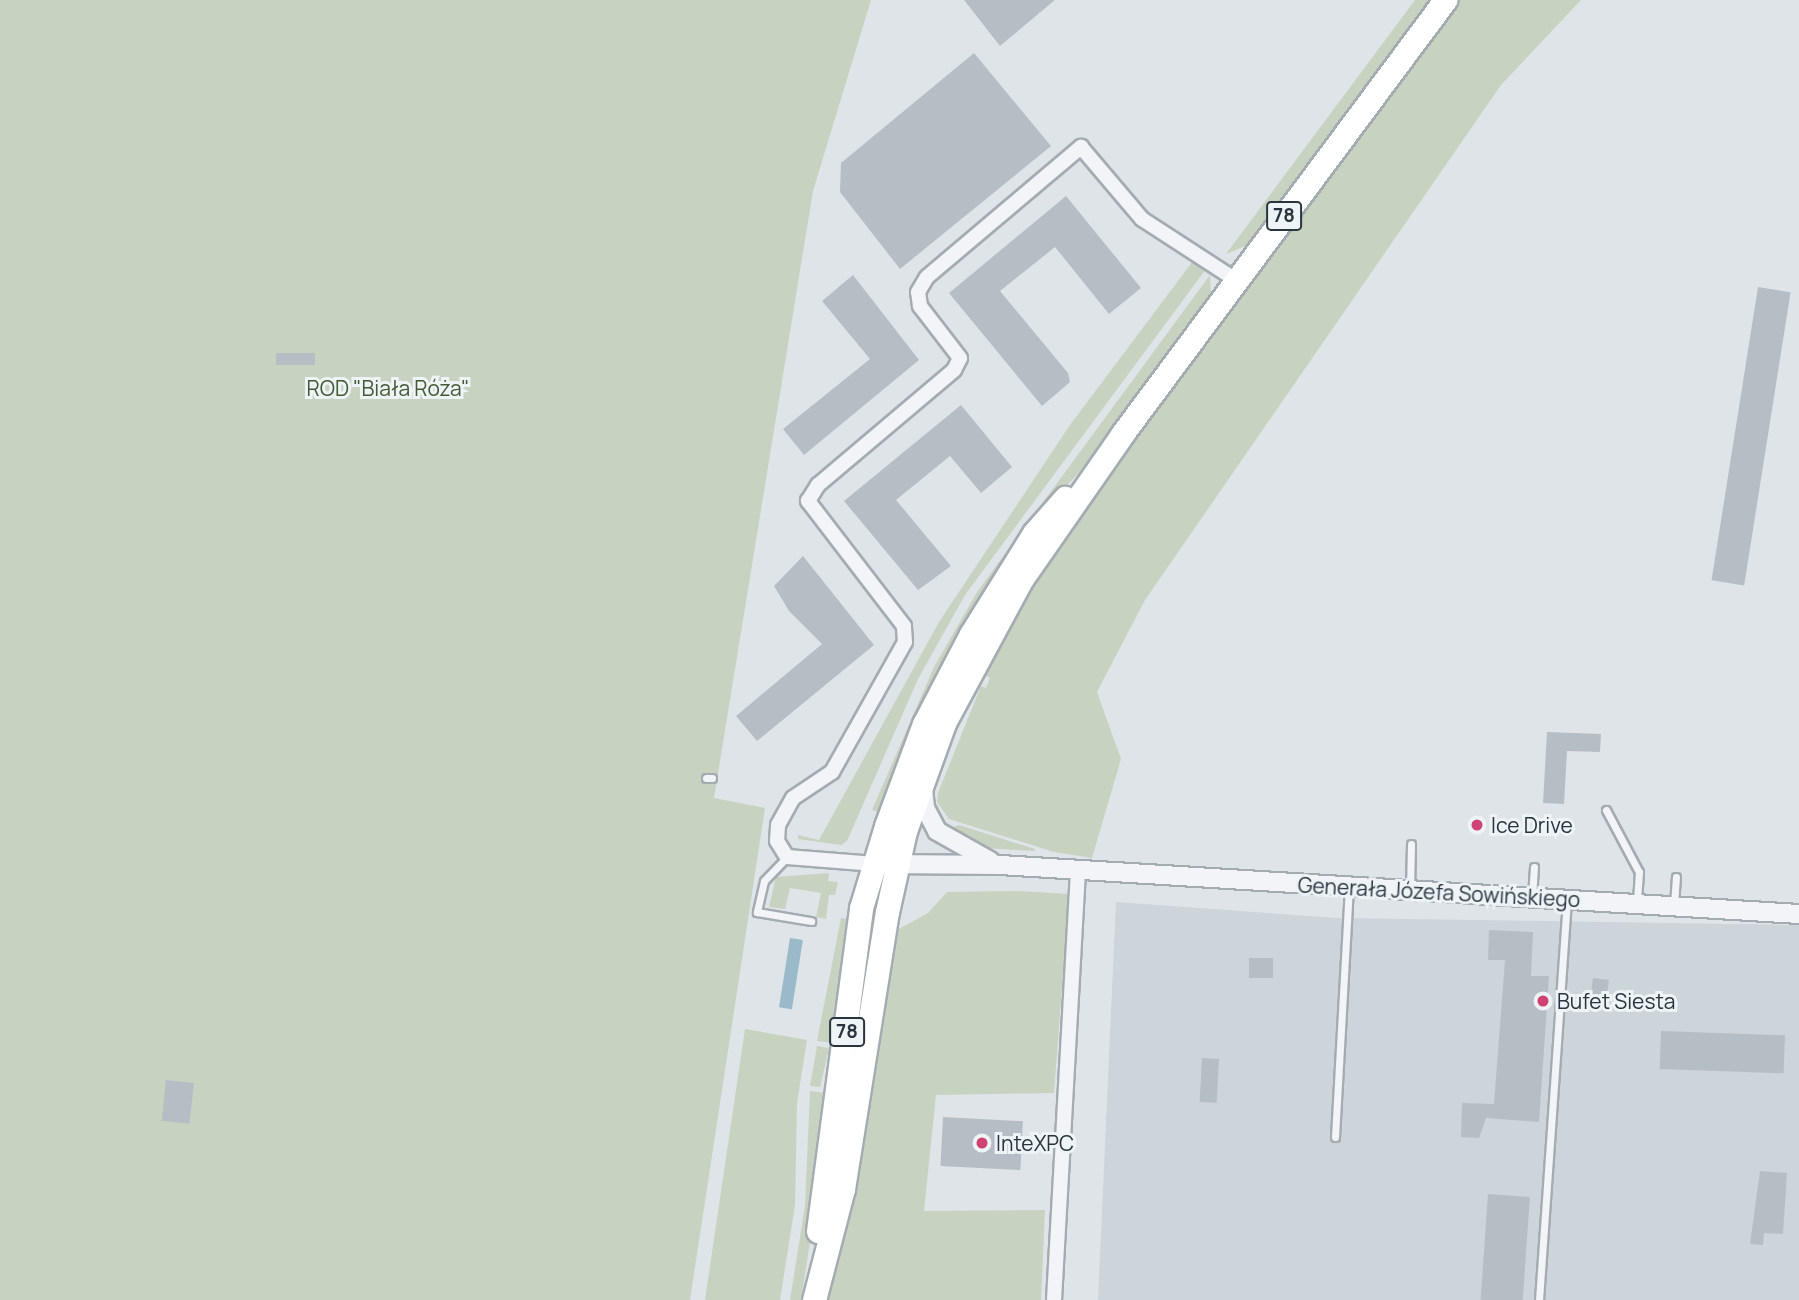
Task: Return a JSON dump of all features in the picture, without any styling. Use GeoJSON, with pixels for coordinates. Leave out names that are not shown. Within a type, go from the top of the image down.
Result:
{"type":"FeatureCollection","features":[{"type":"Feature","properties":{"kind":"main road","name":"78"},"geometry":{"type":"LineString","coordinates":[[809,1300],[861,908],[886,864],[994,623],[1123,433],[1446,0]]}},
{"type":"Feature","properties":{"kind":"main road","name":"78"},"geometry":{"type":"LineString","coordinates":[[814,1300],[843,1189],[886,864],[924,724],[971,634],[1034,533],[1123,433]]}},
{"type":"Feature","properties":{"kind":"street"},"geometry":{"type":"LineString","coordinates":[[886,864],[785,853],[787,841],[783,814],[802,789],[832,772],[905,642],[904,626],[808,501],[818,485],[954,370],[960,358],[919,306],[918,292],[927,277],[1082,147],[1142,219],[1236,280]]}},
{"type":"Feature","properties":{"kind":"street"},"geometry":{"type":"LineString","coordinates":[[923,777],[925,808],[937,831],[964,851],[1000,865]]}},
{"type":"Feature","properties":{"kind":"street","name":"Generała Józefa Sowińskiego"},"geometry":{"type":"LineString","coordinates":[[886,864],[1000,865],[1078,872],[1799,914]]}},
{"type":"Feature","properties":{"kind":"street"},"geometry":{"type":"LineString","coordinates":[[1054,1300],[1078,872]]}},
{"type":"Feature","properties":{"kind":"lane"},"geometry":{"type":"LineString","coordinates":[[1606,810],[1639,872],[1637,904]]}},
{"type":"Feature","properties":{"kind":"lane"},"geometry":{"type":"LineString","coordinates":[[1410,890],[1411,844]]}},
{"type":"Feature","properties":{"kind":"lane"},"geometry":{"type":"LineString","coordinates":[[785,853],[764,881],[757,912],[811,921]]}},
{"type":"Feature","properties":{"kind":"lane"},"geometry":{"type":"LineString","coordinates":[[1532,897],[1534,867]]}},
{"type":"Feature","properties":{"kind":"lane"},"geometry":{"type":"LineString","coordinates":[[1674,906],[1676,877]]}},
{"type":"Feature","properties":{"kind":"lane"},"geometry":{"type":"LineString","coordinates":[[1335,1137],[1349,887]]}},
{"type":"Feature","properties":{"kind":"lane"},"geometry":{"type":"LineString","coordinates":[[1539,1300],[1567,899]]}},
{"type":"Feature","properties":{"kind":"shaded area"},"geometry":{"type":"Polygon","coordinates":[[[1116,902],[1337,918],[1799,925],[1799,1300],[1098,1300],[1116,902]]]}},
{"type":"Feature","properties":{"kind":"green space","name":"ROD \"Biała Róża\""},"geometry":{"type":"Polygon","coordinates":[[[0,0],[871,0],[813,191],[714,798],[765,808],[690,1300],[0,1300],[0,0]]]}},
{"type":"Feature","properties":{"kind":"green space"},"geometry":{"type":"Polygon","coordinates":[[[1415,0],[1430,0],[1250,244],[1226,254],[1415,0]]]}},
{"type":"Feature","properties":{"kind":"green space"},"geometry":{"type":"Polygon","coordinates":[[[1457,0],[1581,0],[1501,85],[1145,600],[1097,692],[1121,759],[1092,858],[1054,852],[949,819],[937,802],[938,793],[981,686],[986,688],[990,678],[983,674],[1016,599],[1457,0]]]}},
{"type":"Feature","properties":{"kind":"green space"},"geometry":{"type":"Polygon","coordinates":[[[1193,261],[1206,269],[965,595],[918,679],[847,841],[841,845],[798,839],[798,835],[819,840],[939,622],[1070,425],[1193,261]]]}},
{"type":"Feature","properties":{"kind":"green space"},"geometry":{"type":"Polygon","coordinates":[[[1210,275],[1211,295],[1203,309],[1089,461],[1028,529],[966,620],[920,711],[881,813],[872,810],[934,667],[977,592],[1210,275]]]}},
{"type":"Feature","properties":{"kind":"green space"},"geometry":{"type":"Polygon","coordinates":[[[959,825],[1035,851],[981,848],[943,831],[959,825]]]}},
{"type":"Feature","properties":{"kind":"green space"},"geometry":{"type":"Polygon","coordinates":[[[829,873],[828,881],[838,882],[835,895],[829,895],[826,919],[816,917],[821,893],[790,888],[785,909],[769,907],[776,877],[829,873]]]}},
{"type":"Feature","properties":{"kind":"green space"},"geometry":{"type":"Polygon","coordinates":[[[1018,891],[1069,894],[1054,1093],[936,1095],[924,1211],[1045,1210],[1041,1300],[822,1300],[871,1103],[897,930],[928,913],[947,892],[1018,891]]]}},
{"type":"Feature","properties":{"kind":"green space"},"geometry":{"type":"Polygon","coordinates":[[[841,918],[853,920],[834,1043],[817,1041],[841,918]]]}},
{"type":"Feature","properties":{"kind":"green space"},"geometry":{"type":"Polygon","coordinates":[[[745,1029],[807,1040],[797,1103],[795,1205],[780,1300],[705,1300],[745,1029]]]}},
{"type":"Feature","properties":{"kind":"green space"},"geometry":{"type":"Polygon","coordinates":[[[817,1046],[829,1048],[820,1087],[810,1086],[817,1046]]]}},
{"type":"Feature","properties":{"kind":"green space"},"geometry":{"type":"Polygon","coordinates":[[[810,1091],[826,1093],[827,1133],[801,1300],[790,1300],[805,1206],[810,1091]]]}},
{"type":"Feature","properties":{"kind":"water"},"geometry":{"type":"Polygon","coordinates":[[[790,938],[803,940],[792,1009],[779,1007],[790,938]]]}},
{"type":"Feature","properties":{"kind":"building"},"geometry":{"type":"Polygon","coordinates":[[[964,0],[1055,0],[1000,46],[964,0]]]}},
{"type":"Feature","properties":{"kind":"building"},"geometry":{"type":"Polygon","coordinates":[[[974,53],[1051,146],[900,269],[840,192],[841,163],[974,53]]]}},
{"type":"Feature","properties":{"kind":"building"},"geometry":{"type":"Polygon","coordinates":[[[1066,196],[1141,288],[1109,314],[1055,247],[1000,291],[1068,373],[1070,382],[1042,406],[949,293],[1066,196]]]}},
{"type":"Feature","properties":{"kind":"building"},"geometry":{"type":"Polygon","coordinates":[[[853,275],[919,360],[804,455],[783,429],[870,359],[822,301],[853,275]]]}},
{"type":"Feature","properties":{"kind":"building"},"geometry":{"type":"Polygon","coordinates":[[[1758,287],[1791,292],[1744,586],[1712,580],[1758,287]]]}},
{"type":"Feature","properties":{"kind":"building"},"geometry":{"type":"Polygon","coordinates":[[[276,353],[315,353],[315,365],[276,365],[276,353]]]}},
{"type":"Feature","properties":{"kind":"building"},"geometry":{"type":"Polygon","coordinates":[[[961,405],[1012,467],[981,493],[950,456],[896,500],[951,566],[918,590],[844,501],[961,405]]]}},
{"type":"Feature","properties":{"kind":"building"},"geometry":{"type":"Polygon","coordinates":[[[803,556],[874,645],[757,741],[736,716],[822,644],[789,611],[774,586],[803,556]]]}},
{"type":"Feature","properties":{"kind":"building"},"geometry":{"type":"Polygon","coordinates":[[[1547,732],[1601,734],[1600,752],[1567,751],[1564,804],[1543,803],[1547,732]]]}},
{"type":"Feature","properties":{"kind":"building"},"geometry":{"type":"Polygon","coordinates":[[[1489,930],[1533,932],[1531,976],[1549,976],[1539,1122],[1486,1118],[1479,1138],[1461,1137],[1462,1103],[1494,1104],[1505,960],[1488,960],[1489,930]]]}},
{"type":"Feature","properties":{"kind":"building"},"geometry":{"type":"Polygon","coordinates":[[[1249,958],[1273,958],[1273,978],[1249,978],[1249,958]]]}},
{"type":"Feature","properties":{"kind":"building"},"geometry":{"type":"Polygon","coordinates":[[[1593,978],[1609,980],[1606,1006],[1590,1004],[1593,978]]]}},
{"type":"Feature","properties":{"kind":"building"},"geometry":{"type":"Polygon","coordinates":[[[1661,1031],[1785,1035],[1784,1073],[1660,1069],[1661,1031]]]}},
{"type":"Feature","properties":{"kind":"building"},"geometry":{"type":"Polygon","coordinates":[[[1202,1058],[1219,1059],[1217,1103],[1200,1102],[1202,1058]]]}},
{"type":"Feature","properties":{"kind":"building"},"geometry":{"type":"Polygon","coordinates":[[[166,1080],[194,1083],[190,1124],[162,1121],[166,1080]]]}},
{"type":"Feature","properties":{"kind":"building","name":"InteXPC"},"geometry":{"type":"Polygon","coordinates":[[[943,1117],[1023,1121],[1020,1170],[940,1166],[943,1117]]]}},
{"type":"Feature","properties":{"kind":"building"},"geometry":{"type":"Polygon","coordinates":[[[1760,1171],[1787,1173],[1783,1234],[1764,1233],[1763,1245],[1750,1244],[1760,1171]]]}},
{"type":"Feature","properties":{"kind":"building"},"geometry":{"type":"Polygon","coordinates":[[[1488,1194],[1530,1197],[1523,1300],[1481,1300],[1488,1194]]]}},
{"type":"Feature","properties":{"kind":"place","name":"Ice Drive"},"geometry":{"type":"Point","coordinates":[1477,825]}},
{"type":"Feature","properties":{"kind":"place","name":"Bufet Siesta"},"geometry":{"type":"Point","coordinates":[1543,1001]}},
{"type":"Feature","properties":{"kind":"place","name":"InteXPC"},"geometry":{"type":"Point","coordinates":[982,1143]}}]}
